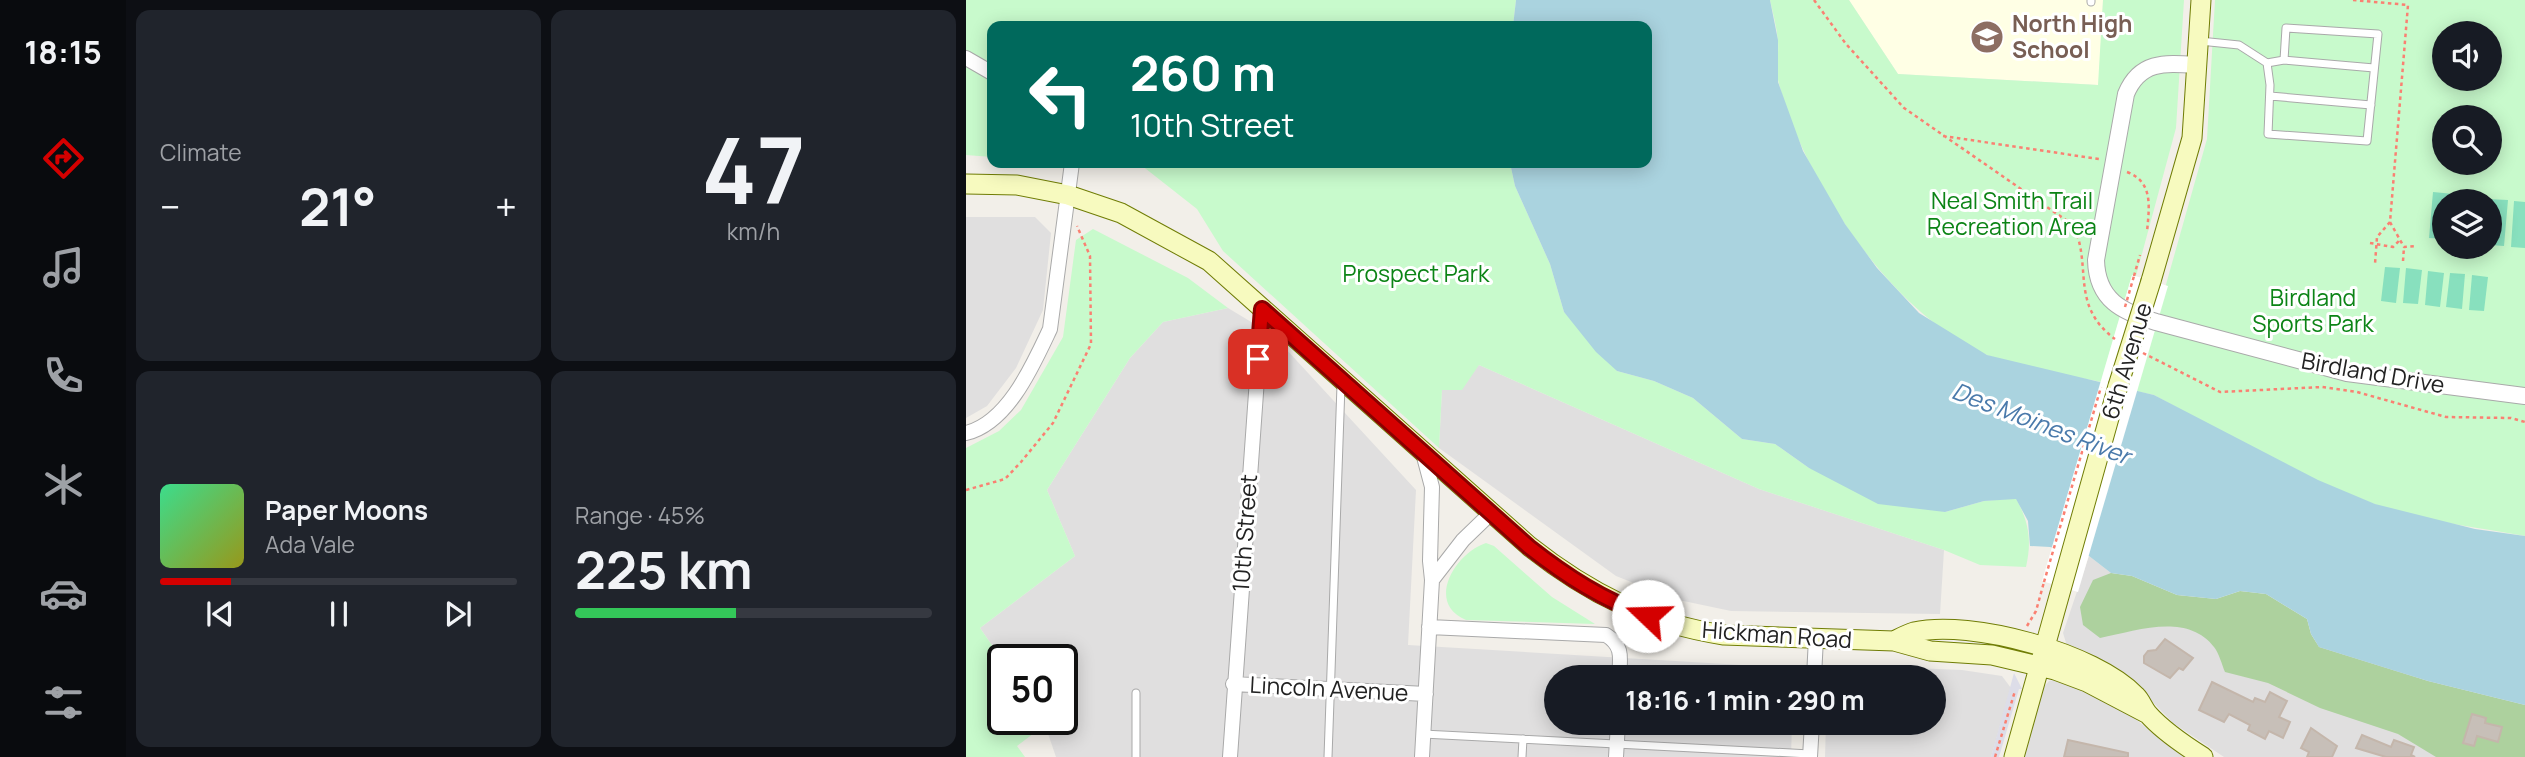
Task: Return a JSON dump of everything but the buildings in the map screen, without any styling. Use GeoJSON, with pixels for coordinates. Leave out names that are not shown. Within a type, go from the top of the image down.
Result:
{"type":"FeatureCollection","features":[{"type":"Feature","properties":{"kind":"main road","name":"6th Avenue"},"geometry":{"type":"LineString","coordinates":[[2014,757],[2044,646],[2053,584],[2142,278],[2192,138],[2201,0]]}},
{"type":"Feature","properties":{"kind":"main road","name":"Hickman Road"},"geometry":{"type":"LineString","coordinates":[[966,184],[1017,185],[1066,205],[1122,213],[1181,243],[1209,261],[1491,513],[1567,576],[1624,607],[1696,631],[1894,641],[1930,652],[1992,655],[2039,666],[2087,682],[2148,713]]}},
{"type":"Feature","properties":{"kind":"main road","name":"Hickman Road"},"geometry":{"type":"LineString","coordinates":[[1894,641],[1913,632],[1974,631],[2044,646],[2114,680],[2136,695],[2148,713]]}},
{"type":"Feature","properties":{"kind":"main road"},"geometry":{"type":"LineString","coordinates":[[2148,713],[2203,757]]}},
{"type":"Feature","properties":{"kind":"street"},"geometry":{"type":"LineString","coordinates":[[966,58],[987,70]]}},
{"type":"Feature","properties":{"kind":"street","name":"Birdland Drive"},"geometry":{"type":"LineString","coordinates":[[2198,65],[2151,65],[2140,71],[2126,94],[2096,260],[2098,278],[2108,299],[2128,313],[2156,322],[2347,373],[2525,396]]}},
{"type":"Feature","properties":{"kind":"street"},"geometry":{"type":"LineString","coordinates":[[966,433],[987,425],[998,416],[1038,354],[1050,329],[1071,168]]}},
{"type":"Feature","properties":{"kind":"street","name":"10th Street"},"geometry":{"type":"LineString","coordinates":[[1230,757],[1233,684],[1262,309]]}},
{"type":"Feature","properties":{"kind":"street"},"geometry":{"type":"LineString","coordinates":[[1422,757],[1432,580],[1432,487],[1423,453]]}},
{"type":"Feature","properties":{"kind":"street"},"geometry":{"type":"LineString","coordinates":[[1432,580],[1463,540],[1491,513]]}},
{"type":"Feature","properties":{"kind":"street"},"geometry":{"type":"LineString","coordinates":[[1429,627],[1606,635],[1617,642],[1619,665]]}},
{"type":"Feature","properties":{"kind":"street"},"geometry":{"type":"LineString","coordinates":[[1815,665],[1816,638]]}},
{"type":"Feature","properties":{"kind":"street","name":"Lincoln Avenue"},"geometry":{"type":"LineString","coordinates":[[1233,684],[1426,694]]}},
{"type":"Feature","properties":{"kind":"street"},"geometry":{"type":"LineString","coordinates":[[1810,756],[1811,735]]}},
{"type":"Feature","properties":{"kind":"lane"},"geometry":{"type":"LineString","coordinates":[[2267,63],[2270,96],[2268,134],[2367,141],[2378,34],[2286,28],[2284,60]]}},
{"type":"Feature","properties":{"kind":"lane"},"geometry":{"type":"LineString","coordinates":[[2199,41],[2239,46],[2267,63],[2284,60],[2374,68]]}},
{"type":"Feature","properties":{"kind":"lane"},"geometry":{"type":"LineString","coordinates":[[2270,96],[2371,105]]}},
{"type":"Feature","properties":{"kind":"lane"},"geometry":{"type":"LineString","coordinates":[[1328,757],[1341,381]]}},
{"type":"Feature","properties":{"kind":"lane"},"geometry":{"type":"LineString","coordinates":[[1136,693],[1136,757]]}},
{"type":"Feature","properties":{"kind":"lane"},"geometry":{"type":"LineString","coordinates":[[1423,734],[1523,739],[1616,750],[1810,756]]}},
{"type":"Feature","properties":{"kind":"lane"},"geometry":{"type":"LineString","coordinates":[[1522,757],[1523,739]]}},
{"type":"Feature","properties":{"kind":"path"},"geometry":{"type":"LineString","coordinates":[[1814,0],[1846,44],[1904,108],[2073,225],[2079,237],[2082,282],[2090,309],[2101,327],[2123,343]]}},
{"type":"Feature","properties":{"kind":"path"},"geometry":{"type":"LineString","coordinates":[[2353,0],[2408,5],[2390,222],[2404,247],[2403,261]]}},
{"type":"Feature","properties":{"kind":"path"},"geometry":{"type":"LineString","coordinates":[[1940,135],[2105,160]]}},
{"type":"Feature","properties":{"kind":"path"},"geometry":{"type":"LineString","coordinates":[[2121,171],[2136,176],[2147,189],[2147,232]]}},
{"type":"Feature","properties":{"kind":"path"},"geometry":{"type":"LineString","coordinates":[[966,490],[1005,479],[1021,462],[1053,423],[1091,344],[1090,256],[1081,229],[1066,205]]}},
{"type":"Feature","properties":{"kind":"path"},"geometry":{"type":"LineString","coordinates":[[2375,264],[2377,237],[2390,222]]}},
{"type":"Feature","properties":{"kind":"path"},"geometry":{"type":"LineString","coordinates":[[2370,243],[2393,247],[2399,241]]}},
{"type":"Feature","properties":{"kind":"path"},"geometry":{"type":"LineString","coordinates":[[2404,247],[2417,246]]}},
{"type":"Feature","properties":{"kind":"path"},"geometry":{"type":"LineString","coordinates":[[2122,316],[2142,278]]}},
{"type":"Feature","properties":{"kind":"path"},"geometry":{"type":"LineString","coordinates":[[2114,342],[2118,329]]}},
{"type":"Feature","properties":{"kind":"path"},"geometry":{"type":"LineString","coordinates":[[2133,348],[2220,392],[2322,387],[2357,392],[2446,417],[2511,418],[2525,422]]}},
{"type":"Feature","properties":{"kind":"path"},"geometry":{"type":"LineString","coordinates":[[2027,624],[2034,618],[2053,584],[2103,382]]}},
{"type":"Feature","properties":{"kind":"path"},"geometry":{"type":"LineString","coordinates":[[1995,757],[2016,686]]}},
{"type":"Feature","properties":{"kind":"shaded area","name":"North High School"},"geometry":{"type":"Polygon","coordinates":[[[1849,0],[2103,0],[2099,85],[1898,74],[1849,0]]]}},
{"type":"Feature","properties":{"kind":"shaded area"},"geometry":{"type":"Polygon","coordinates":[[[966,217],[1035,217],[1051,233],[1043,310],[1016,368],[987,406],[966,418],[966,217]]]}},
{"type":"Feature","properties":{"kind":"shaded area"},"geometry":{"type":"Polygon","coordinates":[[[1228,308],[1273,335],[1416,490],[1408,645],[1744,665],[1544,665],[1544,735],[1792,735],[1791,757],[1056,757],[1048,735],[1078,735],[1078,644],[991,644],[980,628],[1075,556],[1047,490],[1130,358],[1163,322],[1228,308]]]}},
{"type":"Feature","properties":{"kind":"shaded area"},"geometry":{"type":"Polygon","coordinates":[[[1479,365],[1759,489],[1944,550],[1940,614],[1731,611],[1674,599],[1616,576],[1439,448],[1442,389],[1479,365]]]}},
{"type":"Feature","properties":{"kind":"shaded area"},"geometry":{"type":"Polygon","coordinates":[[[2089,556],[2111,573],[2428,681],[2525,705],[2525,757],[2224,757],[2173,723],[2145,694],[2067,646],[2063,633],[2089,556]]]}},
{"type":"Feature","properties":{"kind":"shaded area"},"geometry":{"type":"Polygon","coordinates":[[[1946,669],[2002,676],[2011,688],[1991,757],[1825,757],[1826,735],[1946,735],[1946,669]]]}},
{"type":"Feature","properties":{"kind":"shaded area"},"geometry":{"type":"Polygon","coordinates":[[[2014,673],[2022,689],[2019,689],[1999,757],[1991,757],[2014,673]]]}},
{"type":"Feature","properties":{"kind":"shaded area"},"geometry":{"type":"Polygon","coordinates":[[[2058,679],[2116,704],[2184,757],[2023,757],[2043,688],[2049,681],[2058,679]]]}},
{"type":"Feature","properties":{"kind":"green space"},"geometry":{"type":"Polygon","coordinates":[[[966,0],[1516,0],[1514,21],[987,21],[987,157],[966,155],[966,0]]]}},
{"type":"Feature","properties":{"kind":"green space","name":"Neal Smith Trail Recreation Area"},"geometry":{"type":"Polygon","coordinates":[[[1770,0],[1849,0],[1898,74],[2098,85],[2103,0],[2184,0],[2176,128],[2136,276],[2132,276],[2101,382],[2028,368],[1987,355],[1952,336],[1918,309],[1886,277],[1831,202],[1791,122],[1778,79],[1777,37],[1770,0]]]}},
{"type":"Feature","properties":{"kind":"green space","name":"Birdland Sports Park"},"geometry":{"type":"Polygon","coordinates":[[[2215,0],[2525,0],[2525,536],[2430,519],[2374,504],[2289,468],[2154,395],[2136,391],[2207,139],[2215,0]]]}},
{"type":"Feature","properties":{"kind":"green space","name":"Prospect Park"},"geometry":{"type":"Polygon","coordinates":[[[1145,168],[1511,168],[1515,186],[1550,264],[1564,312],[1617,371],[1654,381],[1693,398],[1742,439],[1775,444],[1809,468],[1945,512],[1984,501],[2016,498],[2028,532],[2026,567],[1980,565],[1944,550],[1759,489],[1479,365],[1462,390],[1442,390],[1439,448],[1223,251],[1197,209],[1145,168]]]}},
{"type":"Feature","properties":{"kind":"green space"},"geometry":{"type":"Polygon","coordinates":[[[2502,200],[2508,200],[2502,246],[2502,200]]]}},
{"type":"Feature","properties":{"kind":"green space"},"geometry":{"type":"Polygon","coordinates":[[[2514,201],[2525,202],[2525,248],[2511,247],[2514,201]]]}},
{"type":"Feature","properties":{"kind":"green space"},"geometry":{"type":"Polygon","coordinates":[[[2432,204],[2432,238],[2429,238],[2432,204]]]}},
{"type":"Feature","properties":{"kind":"green space"},"geometry":{"type":"Polygon","coordinates":[[[1093,229],[1188,278],[1228,308],[1163,322],[1130,358],[1047,490],[1075,556],[980,628],[991,644],[987,644],[987,735],[1032,735],[1017,746],[1025,757],[966,757],[966,448],[999,431],[1021,410],[1063,337],[1076,240],[1093,229]]]}},
{"type":"Feature","properties":{"kind":"green space"},"geometry":{"type":"Polygon","coordinates":[[[2385,267],[2400,268],[2396,303],[2381,301],[2385,267]]]}},
{"type":"Feature","properties":{"kind":"green space"},"geometry":{"type":"Polygon","coordinates":[[[2406,268],[2422,270],[2418,304],[2403,303],[2406,268]]]}},
{"type":"Feature","properties":{"kind":"green space"},"geometry":{"type":"Polygon","coordinates":[[[2428,271],[2444,273],[2440,307],[2425,305],[2428,271]]]}},
{"type":"Feature","properties":{"kind":"green space"},"geometry":{"type":"Polygon","coordinates":[[[2450,273],[2465,274],[2462,309],[2446,307],[2450,273]]]}},
{"type":"Feature","properties":{"kind":"green space"},"geometry":{"type":"Polygon","coordinates":[[[2472,275],[2488,277],[2484,311],[2469,310],[2472,275]]]}},
{"type":"Feature","properties":{"kind":"green space"},"geometry":{"type":"Polygon","coordinates":[[[1486,543],[1494,546],[1552,597],[1595,624],[1466,620],[1454,612],[1447,602],[1449,579],[1464,557],[1486,543]]]}},
{"type":"Feature","properties":{"kind":"green space"},"geometry":{"type":"Polygon","coordinates":[[[2111,573],[2132,576],[2177,595],[2216,599],[2240,591],[2266,594],[2307,619],[2311,634],[2319,647],[2428,681],[2525,705],[2525,757],[2436,757],[2398,734],[2320,708],[2268,683],[2225,672],[2214,647],[2203,636],[2190,630],[2160,627],[2100,638],[2083,625],[2080,607],[2093,580],[2111,573]]]}},
{"type":"Feature","properties":{"kind":"water","name":"Des Moines River"},"geometry":{"type":"Polygon","coordinates":[[[1516,0],[1770,0],[1778,40],[1778,82],[1803,151],[1845,224],[1877,268],[1919,313],[1987,355],[2154,395],[2318,480],[2375,504],[2475,529],[2525,536],[2525,705],[2428,681],[2319,647],[2311,634],[2307,619],[2266,594],[2240,591],[2216,599],[2177,595],[2132,576],[2111,573],[2089,556],[2050,547],[2030,546],[2028,521],[2016,499],[1984,501],[1945,512],[1878,504],[1809,468],[1775,444],[1742,439],[1693,398],[1654,381],[1617,371],[1596,352],[1564,312],[1550,264],[1515,186],[1511,168],[1652,168],[1652,21],[1514,21],[1516,0]]]}},
{"type":"Feature","properties":{"kind":"pier"},"geometry":{"type":"Polygon","coordinates":[[[2132,275],[2168,286],[2078,592],[2042,581],[2132,275]]]}},
{"type":"Feature","properties":{"kind":"place","name":"North High School"},"geometry":{"type":"Point","coordinates":[1987,37]}},
{"type":"Feature","properties":{"kind":"route"},"geometry":{"type":"LineString","coordinates":[[1258,359],[1262,309],[1529,547],[1567,576],[1617,605],[1648,616]]}}]}
